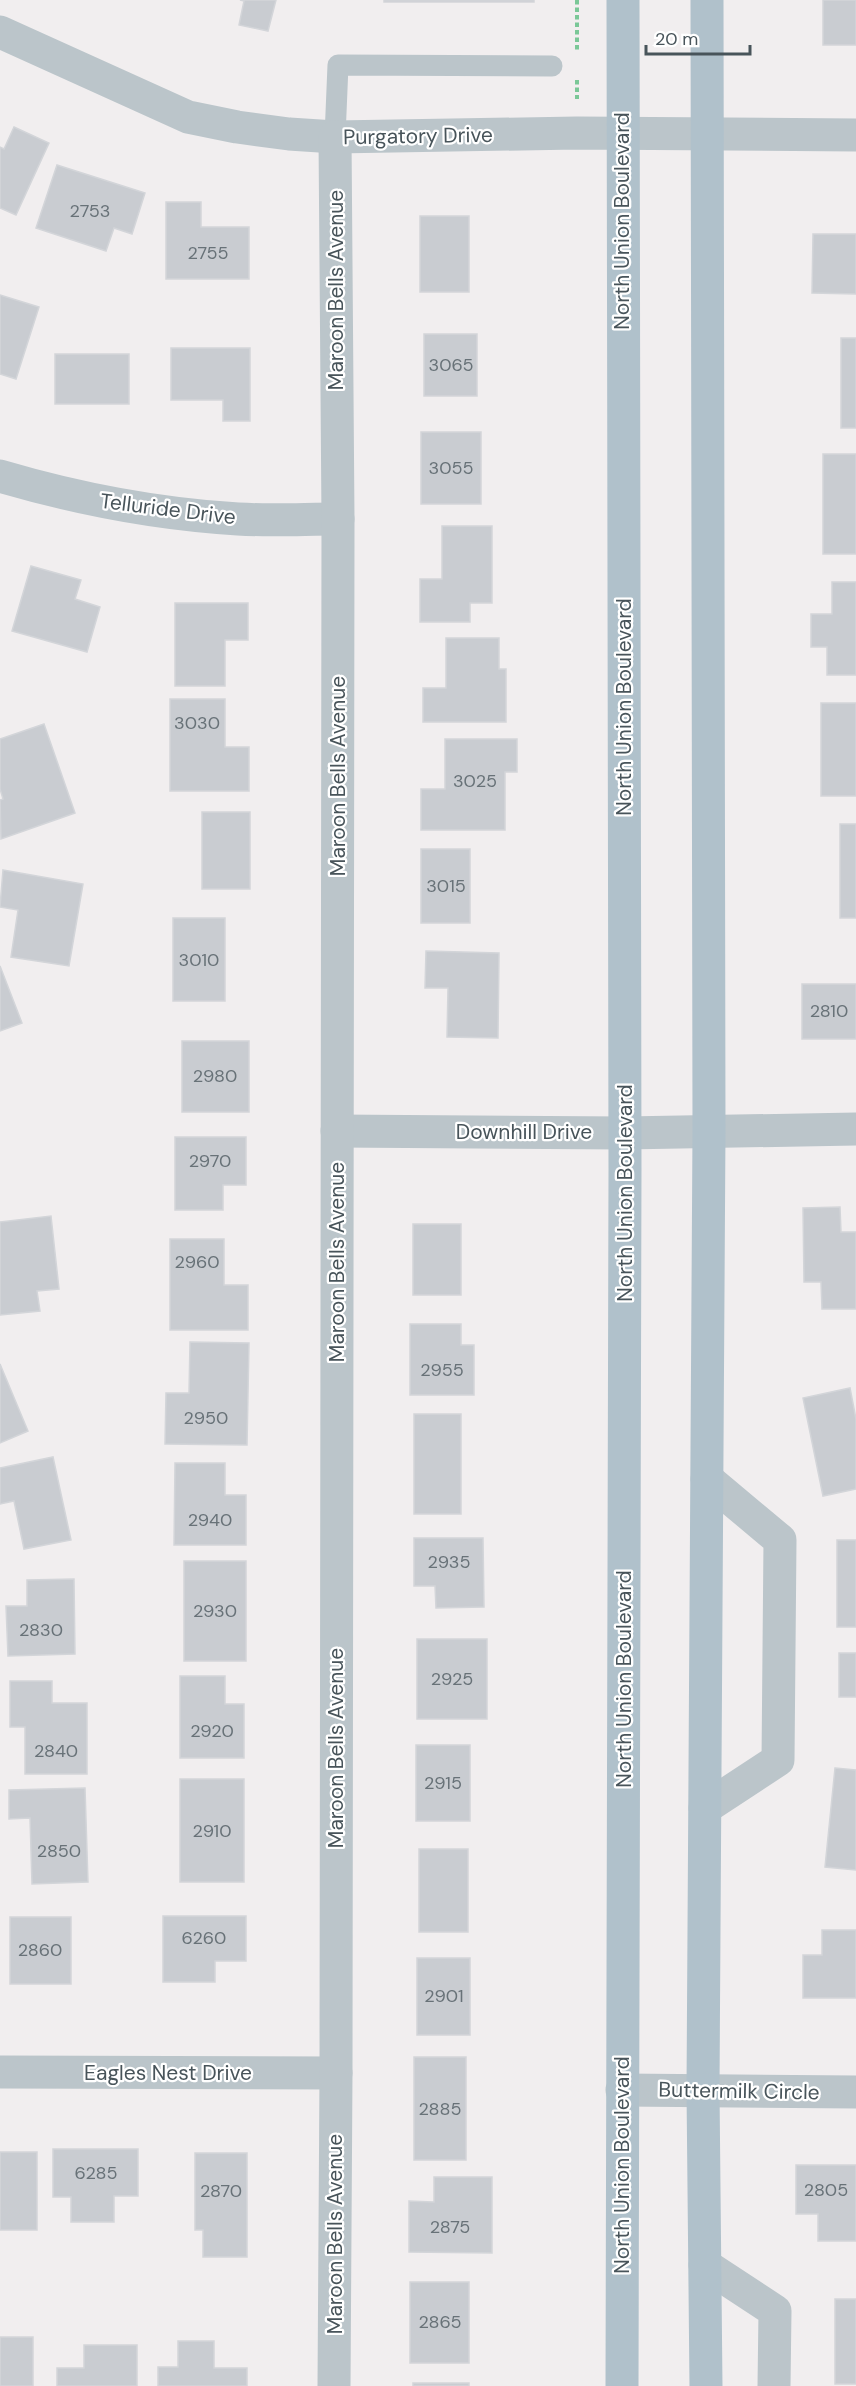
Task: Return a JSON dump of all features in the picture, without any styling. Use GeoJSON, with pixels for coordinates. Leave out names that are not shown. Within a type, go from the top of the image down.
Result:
{"type":"FeatureCollection","features":[{"type":"Feature","properties":{"kind":"main road","name":"North Union Boulevard"},"geometry":{"type":"LineString","coordinates":[[622,2386],[626,1133],[623,0]]}},
{"type":"Feature","properties":{"kind":"main road"},"geometry":{"type":"LineString","coordinates":[[706,2386],[703,2090],[709,1130],[707,0]]}},
{"type":"Feature","properties":{"kind":"street","name":"Purgatory Drive"},"geometry":{"type":"LineString","coordinates":[[0,32],[188,117],[289,134],[335,137],[622,134],[856,135]]}},
{"type":"Feature","properties":{"kind":"street","name":"Maroon Bells Avenue"},"geometry":{"type":"LineString","coordinates":[[333,2386],[336,2073],[338,519],[335,137]]}},
{"type":"Feature","properties":{"kind":"street","name":"Telluride Drive"},"geometry":{"type":"LineString","coordinates":[[0,476],[96,501],[166,512],[239,519],[338,519]]}},
{"type":"Feature","properties":{"kind":"street","name":"Downhill Drive"},"geometry":{"type":"LineString","coordinates":[[337,1131],[626,1133],[856,1129]]}},
{"type":"Feature","properties":{"kind":"street"},"geometry":{"type":"LineString","coordinates":[[705,1808],[778,1760],[780,1540],[707,1479]]}},
{"type":"Feature","properties":{"kind":"street","name":"Eagles Nest Drive"},"geometry":{"type":"LineString","coordinates":[[0,2072],[336,2073]]}},
{"type":"Feature","properties":{"kind":"street","name":"Buttermilk Circle"},"geometry":{"type":"LineString","coordinates":[[622,2090],[856,2092]]}},
{"type":"Feature","properties":{"kind":"street"},"geometry":{"type":"LineString","coordinates":[[705,2265],[775,2311],[774,2386]]}},
{"type":"Feature","properties":{"kind":"lane"},"geometry":{"type":"LineString","coordinates":[[335,137],[338,65],[552,66]]}},
{"type":"Feature","properties":{"kind":"building"},"geometry":{"type":"Polygon","coordinates":[[[240,0],[276,0],[268,31],[239,25],[244,1],[240,0]]]}},
{"type":"Feature","properties":{"kind":"building"},"geometry":{"type":"Polygon","coordinates":[[[384,0],[534,0],[534,2],[384,2],[384,0]]]}},
{"type":"Feature","properties":{"kind":"building"},"geometry":{"type":"Polygon","coordinates":[[[823,0],[856,0],[856,45],[823,45],[823,0]]]}},
{"type":"Feature","properties":{"kind":"building"},"geometry":{"type":"Polygon","coordinates":[[[14,127],[49,143],[16,215],[0,208],[0,147],[4,149],[14,127]]]}},
{"type":"Feature","properties":{"kind":"building"},"geometry":{"type":"Polygon","coordinates":[[[57,165],[145,193],[132,234],[114,228],[106,251],[36,228],[57,165]]]}},
{"type":"Feature","properties":{"kind":"building"},"geometry":{"type":"Polygon","coordinates":[[[166,202],[201,202],[201,227],[249,227],[249,279],[166,279],[166,202]]]}},
{"type":"Feature","properties":{"kind":"building"},"geometry":{"type":"Polygon","coordinates":[[[420,216],[469,216],[469,292],[420,292],[420,216]]]}},
{"type":"Feature","properties":{"kind":"building"},"geometry":{"type":"Polygon","coordinates":[[[813,234],[856,234],[856,294],[812,293],[813,234]]]}},
{"type":"Feature","properties":{"kind":"building"},"geometry":{"type":"Polygon","coordinates":[[[0,295],[39,307],[16,379],[0,374],[0,295]]]}},
{"type":"Feature","properties":{"kind":"building"},"geometry":{"type":"Polygon","coordinates":[[[424,334],[477,334],[477,396],[424,396],[424,334]]]}},
{"type":"Feature","properties":{"kind":"building"},"geometry":{"type":"Polygon","coordinates":[[[841,338],[856,338],[856,428],[841,428],[841,338]]]}},
{"type":"Feature","properties":{"kind":"building"},"geometry":{"type":"Polygon","coordinates":[[[171,348],[250,348],[250,421],[223,421],[223,400],[171,400],[171,348]]]}},
{"type":"Feature","properties":{"kind":"building"},"geometry":{"type":"Polygon","coordinates":[[[55,354],[129,354],[129,404],[55,404],[55,354]]]}},
{"type":"Feature","properties":{"kind":"building"},"geometry":{"type":"Polygon","coordinates":[[[421,432],[481,432],[481,504],[421,504],[421,432]]]}},
{"type":"Feature","properties":{"kind":"building"},"geometry":{"type":"Polygon","coordinates":[[[823,454],[856,454],[856,554],[823,554],[823,454]]]}},
{"type":"Feature","properties":{"kind":"building"},"geometry":{"type":"Polygon","coordinates":[[[442,526],[492,526],[492,603],[470,603],[470,622],[420,622],[420,579],[442,579],[442,526]]]}},
{"type":"Feature","properties":{"kind":"building"},"geometry":{"type":"Polygon","coordinates":[[[31,566],[81,580],[75,599],[100,607],[87,652],[12,631],[31,566]]]}},
{"type":"Feature","properties":{"kind":"building"},"geometry":{"type":"Polygon","coordinates":[[[832,582],[856,582],[856,675],[827,675],[827,647],[811,647],[811,614],[832,614],[832,582]]]}},
{"type":"Feature","properties":{"kind":"building"},"geometry":{"type":"Polygon","coordinates":[[[175,603],[248,603],[248,640],[225,640],[225,686],[175,686],[175,603]]]}},
{"type":"Feature","properties":{"kind":"building"},"geometry":{"type":"Polygon","coordinates":[[[446,638],[499,638],[499,669],[506,669],[506,722],[423,722],[423,688],[446,688],[446,638]]]}},
{"type":"Feature","properties":{"kind":"building"},"geometry":{"type":"Polygon","coordinates":[[[170,699],[225,699],[225,747],[249,747],[249,791],[170,791],[170,699]]]}},
{"type":"Feature","properties":{"kind":"building"},"geometry":{"type":"Polygon","coordinates":[[[821,703],[856,703],[856,796],[821,796],[821,703]]]}},
{"type":"Feature","properties":{"kind":"building"},"geometry":{"type":"Polygon","coordinates":[[[44,724],[75,813],[1,839],[0,800],[3,799],[0,789],[0,739],[44,724]]]}},
{"type":"Feature","properties":{"kind":"building"},"geometry":{"type":"Polygon","coordinates":[[[445,739],[517,739],[517,772],[505,772],[505,830],[421,830],[421,789],[445,789],[445,739]]]}},
{"type":"Feature","properties":{"kind":"building"},"geometry":{"type":"Polygon","coordinates":[[[202,812],[250,812],[250,889],[202,889],[202,812]]]}},
{"type":"Feature","properties":{"kind":"building"},"geometry":{"type":"Polygon","coordinates":[[[840,824],[856,824],[856,918],[840,918],[840,824]]]}},
{"type":"Feature","properties":{"kind":"building"},"geometry":{"type":"Polygon","coordinates":[[[421,849],[470,849],[470,923],[421,923],[421,849]]]}},
{"type":"Feature","properties":{"kind":"building"},"geometry":{"type":"Polygon","coordinates":[[[3,870],[83,884],[69,966],[11,957],[18,910],[0,907],[3,870]]]}},
{"type":"Feature","properties":{"kind":"building"},"geometry":{"type":"Polygon","coordinates":[[[173,918],[225,918],[225,1001],[173,1001],[173,918]]]}},
{"type":"Feature","properties":{"kind":"building"},"geometry":{"type":"Polygon","coordinates":[[[426,951],[499,953],[498,1038],[447,1037],[448,988],[425,988],[426,951]]]}},
{"type":"Feature","properties":{"kind":"building"},"geometry":{"type":"Polygon","coordinates":[[[0,966],[22,1023],[0,1031],[0,966]]]}},
{"type":"Feature","properties":{"kind":"building"},"geometry":{"type":"Polygon","coordinates":[[[802,984],[856,984],[856,1039],[802,1039],[802,984]]]}},
{"type":"Feature","properties":{"kind":"building"},"geometry":{"type":"Polygon","coordinates":[[[182,1041],[249,1041],[249,1112],[182,1112],[182,1041]]]}},
{"type":"Feature","properties":{"kind":"building"},"geometry":{"type":"Polygon","coordinates":[[[175,1137],[246,1137],[246,1185],[223,1185],[223,1210],[175,1210],[175,1137]]]}},
{"type":"Feature","properties":{"kind":"building"},"geometry":{"type":"Polygon","coordinates":[[[840,1207],[841,1232],[856,1232],[856,1309],[822,1309],[821,1282],[804,1282],[803,1208],[840,1207]]]}},
{"type":"Feature","properties":{"kind":"building"},"geometry":{"type":"Polygon","coordinates":[[[51,1216],[59,1289],[37,1291],[40,1311],[0,1315],[0,1222],[51,1216]]]}},
{"type":"Feature","properties":{"kind":"building"},"geometry":{"type":"Polygon","coordinates":[[[413,1224],[461,1224],[461,1295],[413,1295],[413,1224]]]}},
{"type":"Feature","properties":{"kind":"building"},"geometry":{"type":"Polygon","coordinates":[[[170,1239],[224,1239],[224,1285],[248,1285],[248,1330],[170,1330],[170,1239]]]}},
{"type":"Feature","properties":{"kind":"building"},"geometry":{"type":"Polygon","coordinates":[[[410,1324],[461,1324],[461,1345],[474,1345],[474,1395],[410,1395],[410,1324]]]}},
{"type":"Feature","properties":{"kind":"building"},"geometry":{"type":"Polygon","coordinates":[[[190,1342],[249,1343],[247,1445],[165,1444],[166,1393],[189,1393],[190,1342]]]}},
{"type":"Feature","properties":{"kind":"building"},"geometry":{"type":"Polygon","coordinates":[[[0,1364],[28,1431],[0,1443],[0,1364]]]}},
{"type":"Feature","properties":{"kind":"building"},"geometry":{"type":"Polygon","coordinates":[[[850,1388],[856,1419],[856,1489],[823,1496],[803,1398],[850,1388]]]}},
{"type":"Feature","properties":{"kind":"building"},"geometry":{"type":"Polygon","coordinates":[[[414,1414],[461,1414],[461,1514],[414,1514],[414,1414]]]}},
{"type":"Feature","properties":{"kind":"building"},"geometry":{"type":"Polygon","coordinates":[[[53,1457],[71,1540],[24,1549],[14,1501],[0,1504],[0,1468],[53,1457]]]}},
{"type":"Feature","properties":{"kind":"building"},"geometry":{"type":"Polygon","coordinates":[[[175,1463],[225,1463],[225,1495],[246,1495],[246,1545],[174,1545],[175,1463]]]}},
{"type":"Feature","properties":{"kind":"building"},"geometry":{"type":"Polygon","coordinates":[[[414,1538],[483,1538],[484,1607],[436,1608],[435,1586],[414,1586],[414,1538]]]}},
{"type":"Feature","properties":{"kind":"building"},"geometry":{"type":"Polygon","coordinates":[[[837,1540],[856,1540],[856,1627],[837,1627],[837,1540]]]}},
{"type":"Feature","properties":{"kind":"building"},"geometry":{"type":"Polygon","coordinates":[[[184,1561],[246,1561],[246,1661],[184,1661],[184,1561]]]}},
{"type":"Feature","properties":{"kind":"building"},"geometry":{"type":"Polygon","coordinates":[[[74,1579],[75,1654],[8,1656],[6,1606],[27,1606],[27,1580],[74,1579]]]}},
{"type":"Feature","properties":{"kind":"building"},"geometry":{"type":"Polygon","coordinates":[[[417,1639],[487,1639],[487,1719],[417,1719],[417,1639]]]}},
{"type":"Feature","properties":{"kind":"building"},"geometry":{"type":"Polygon","coordinates":[[[839,1653],[856,1653],[856,1697],[839,1697],[839,1653]]]}},
{"type":"Feature","properties":{"kind":"building"},"geometry":{"type":"Polygon","coordinates":[[[180,1676],[225,1676],[225,1704],[244,1704],[244,1758],[180,1758],[180,1676]]]}},
{"type":"Feature","properties":{"kind":"building"},"geometry":{"type":"Polygon","coordinates":[[[10,1681],[52,1681],[52,1703],[87,1703],[87,1774],[25,1774],[25,1727],[10,1727],[10,1681]]]}},
{"type":"Feature","properties":{"kind":"building"},"geometry":{"type":"Polygon","coordinates":[[[416,1745],[470,1745],[470,1821],[416,1821],[416,1745]]]}},
{"type":"Feature","properties":{"kind":"building"},"geometry":{"type":"Polygon","coordinates":[[[835,1768],[856,1770],[856,1870],[825,1867],[835,1768]]]}},
{"type":"Feature","properties":{"kind":"building"},"geometry":{"type":"Polygon","coordinates":[[[180,1779],[244,1779],[244,1882],[180,1882],[180,1779]]]}},
{"type":"Feature","properties":{"kind":"building"},"geometry":{"type":"Polygon","coordinates":[[[85,1788],[88,1882],[32,1884],[30,1818],[9,1819],[9,1790],[85,1788]]]}},
{"type":"Feature","properties":{"kind":"building"},"geometry":{"type":"Polygon","coordinates":[[[419,1849],[468,1849],[468,1932],[419,1932],[419,1849]]]}},
{"type":"Feature","properties":{"kind":"building"},"geometry":{"type":"Polygon","coordinates":[[[163,1916],[246,1916],[246,1961],[215,1961],[215,1982],[163,1982],[163,1916]]]}},
{"type":"Feature","properties":{"kind":"building"},"geometry":{"type":"Polygon","coordinates":[[[10,1917],[71,1917],[71,1984],[10,1984],[10,1917]]]}},
{"type":"Feature","properties":{"kind":"building"},"geometry":{"type":"Polygon","coordinates":[[[822,1930],[856,1930],[856,1998],[803,1998],[803,1955],[822,1955],[822,1930]]]}},
{"type":"Feature","properties":{"kind":"building"},"geometry":{"type":"Polygon","coordinates":[[[417,1958],[470,1958],[470,2035],[417,2035],[417,1958]]]}},
{"type":"Feature","properties":{"kind":"building"},"geometry":{"type":"Polygon","coordinates":[[[414,2057],[466,2057],[466,2160],[414,2160],[414,2057]]]}},
{"type":"Feature","properties":{"kind":"building"},"geometry":{"type":"Polygon","coordinates":[[[53,2149],[138,2149],[138,2196],[114,2196],[114,2222],[71,2222],[71,2197],[53,2197],[53,2149]]]}},
{"type":"Feature","properties":{"kind":"building"},"geometry":{"type":"Polygon","coordinates":[[[0,2152],[37,2152],[37,2230],[0,2230],[0,2152]]]}},
{"type":"Feature","properties":{"kind":"building"},"geometry":{"type":"Polygon","coordinates":[[[195,2153],[247,2153],[247,2257],[203,2257],[203,2230],[195,2230],[195,2153]]]}},
{"type":"Feature","properties":{"kind":"building"},"geometry":{"type":"Polygon","coordinates":[[[796,2165],[856,2165],[856,2241],[818,2241],[818,2214],[796,2214],[796,2165]]]}},
{"type":"Feature","properties":{"kind":"building"},"geometry":{"type":"Polygon","coordinates":[[[434,2177],[492,2177],[492,2253],[409,2252],[409,2201],[434,2202],[434,2177]]]}},
{"type":"Feature","properties":{"kind":"building"},"geometry":{"type":"Polygon","coordinates":[[[410,2282],[469,2282],[469,2363],[410,2363],[410,2282]]]}},
{"type":"Feature","properties":{"kind":"building"},"geometry":{"type":"Polygon","coordinates":[[[835,2299],[856,2299],[856,2384],[835,2384],[835,2299]]]}},
{"type":"Feature","properties":{"kind":"building"},"geometry":{"type":"Polygon","coordinates":[[[0,2337],[33,2337],[33,2386],[0,2386],[0,2337]]]}},
{"type":"Feature","properties":{"kind":"building"},"geometry":{"type":"Polygon","coordinates":[[[178,2341],[214,2341],[214,2368],[247,2368],[247,2386],[158,2386],[158,2367],[178,2367],[178,2341]]]}},
{"type":"Feature","properties":{"kind":"building"},"geometry":{"type":"Polygon","coordinates":[[[84,2345],[137,2345],[137,2386],[57,2386],[57,2368],[84,2368],[84,2345]]]}},
{"type":"Feature","properties":{"kind":"building"},"geometry":{"type":"Polygon","coordinates":[[[413,2383],[469,2383],[469,2386],[413,2386],[413,2383]]]}}]}
